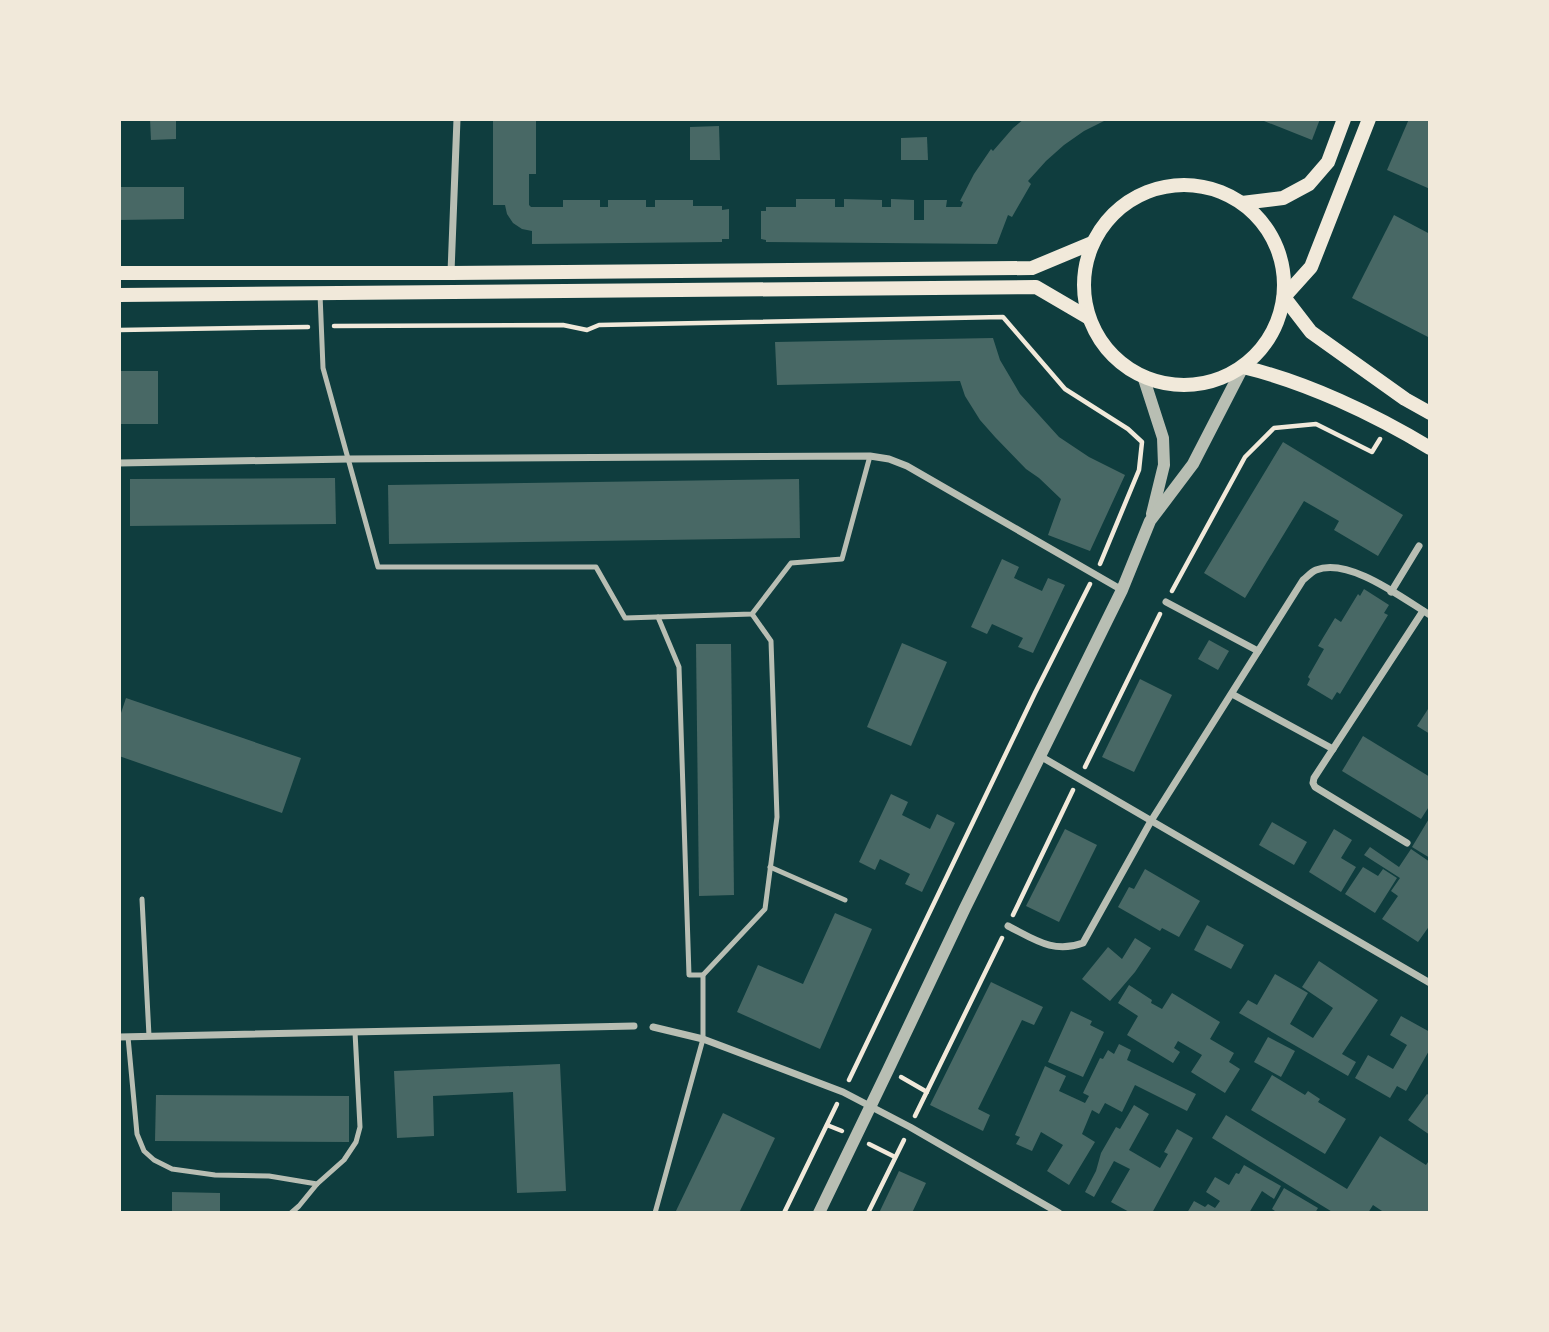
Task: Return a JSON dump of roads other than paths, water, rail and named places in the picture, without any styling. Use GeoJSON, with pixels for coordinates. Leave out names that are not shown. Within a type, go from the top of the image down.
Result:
{"type":"FeatureCollection","features":[{"type":"Feature","properties":{"kind":"main road"},"geometry":{"type":"LineString","coordinates":[[1242,203],[1283,198],[1309,184],[1328,162],[1344,119]]}},
{"type":"Feature","properties":{"kind":"main road"},"geometry":{"type":"LineString","coordinates":[[1284,297],[1311,267],[1369,119]]}},
{"type":"Feature","properties":{"kind":"main road"},"geometry":{"type":"LineString","coordinates":[[1184,185],[1214,190],[1242,203],[1263,222],[1277,246],[1284,274],[1284,297],[1279,320],[1261,349],[1243,367],[1221,379],[1196,385],[1169,384],[1143,376],[1120,362],[1101,342],[1089,318],[1084,296],[1084,273],[1092,243],[1105,224],[1127,203],[1154,190],[1184,185]]}},
{"type":"Feature","properties":{"kind":"main road"},"geometry":{"type":"LineString","coordinates":[[119,273],[1032,268],[1092,243]]}},
{"type":"Feature","properties":{"kind":"main road"},"geometry":{"type":"LineString","coordinates":[[119,295],[1036,287],[1089,318]]}},
{"type":"Feature","properties":{"kind":"main road"},"geometry":{"type":"LineString","coordinates":[[1284,297],[1311,332],[1430,414]]}},
{"type":"Feature","properties":{"kind":"main road"},"geometry":{"type":"LineString","coordinates":[[1243,367],[1290,380],[1390,424],[1430,448]]}},
{"type":"Feature","properties":{"kind":"street"},"geometry":{"type":"LineString","coordinates":[[451,273],[457,119]]}},
{"type":"Feature","properties":{"kind":"street"},"geometry":{"type":"LineString","coordinates":[[1150,522],[1193,464],[1243,367]]}},
{"type":"Feature","properties":{"kind":"street"},"geometry":{"type":"LineString","coordinates":[[818,1213],[1122,590],[1150,522],[1164,465],[1163,438],[1143,376]]}},
{"type":"Feature","properties":{"kind":"street"},"geometry":{"type":"LineString","coordinates":[[119,463],[870,456],[906,466],[1122,590]]}},
{"type":"Feature","properties":{"kind":"street"},"geometry":{"type":"LineString","coordinates":[[1391,592],[1419,546]]}},
{"type":"Feature","properties":{"kind":"street"},"geometry":{"type":"LineString","coordinates":[[1008,926],[1046,946],[1069,948],[1083,943],[1152,821],[1303,580],[1315,570],[1335,567],[1357,572],[1427,613],[1314,778],[1315,787],[1407,843]]}},
{"type":"Feature","properties":{"kind":"street"},"geometry":{"type":"LineString","coordinates":[[1166,602],[1258,651]]}},
{"type":"Feature","properties":{"kind":"street"},"geometry":{"type":"LineString","coordinates":[[1231,694],[1333,749]]}},
{"type":"Feature","properties":{"kind":"street"},"geometry":{"type":"LineString","coordinates":[[1040,756],[1430,983]]}},
{"type":"Feature","properties":{"kind":"street"},"geometry":{"type":"LineString","coordinates":[[119,1037],[634,1026]]}},
{"type":"Feature","properties":{"kind":"street"},"geometry":{"type":"LineString","coordinates":[[653,1027],[703,1039],[843,1092],[910,1127],[1059,1213]]}},
{"type":"Feature","properties":{"kind":"lane"},"geometry":{"type":"LineString","coordinates":[[320,293],[323,368],[378,567],[596,568],[625,618],[752,614]]}},
{"type":"Feature","properties":{"kind":"lane"},"geometry":{"type":"LineString","coordinates":[[752,614],[790,562],[842,559],[870,456]]}},
{"type":"Feature","properties":{"kind":"lane"},"geometry":{"type":"LineString","coordinates":[[655,1213],[703,1039],[703,975],[765,909],[777,817],[771,641],[752,614]]}},
{"type":"Feature","properties":{"kind":"lane"},"geometry":{"type":"LineString","coordinates":[[658,617],[678,667],[689,975],[703,975]]}},
{"type":"Feature","properties":{"kind":"lane"},"geometry":{"type":"LineString","coordinates":[[770,867],[845,900]]}},
{"type":"Feature","properties":{"kind":"lane"},"geometry":{"type":"LineString","coordinates":[[142,899],[149,1036]]}},
{"type":"Feature","properties":{"kind":"lane"},"geometry":{"type":"LineString","coordinates":[[290,1213],[344,1160],[356,1142],[360,1127],[355,1032]]}},
{"type":"Feature","properties":{"kind":"lane"},"geometry":{"type":"LineString","coordinates":[[128,1037],[137,1134],[144,1151],[154,1160],[172,1169],[215,1175],[269,1176],[317,1184]]}}]}
